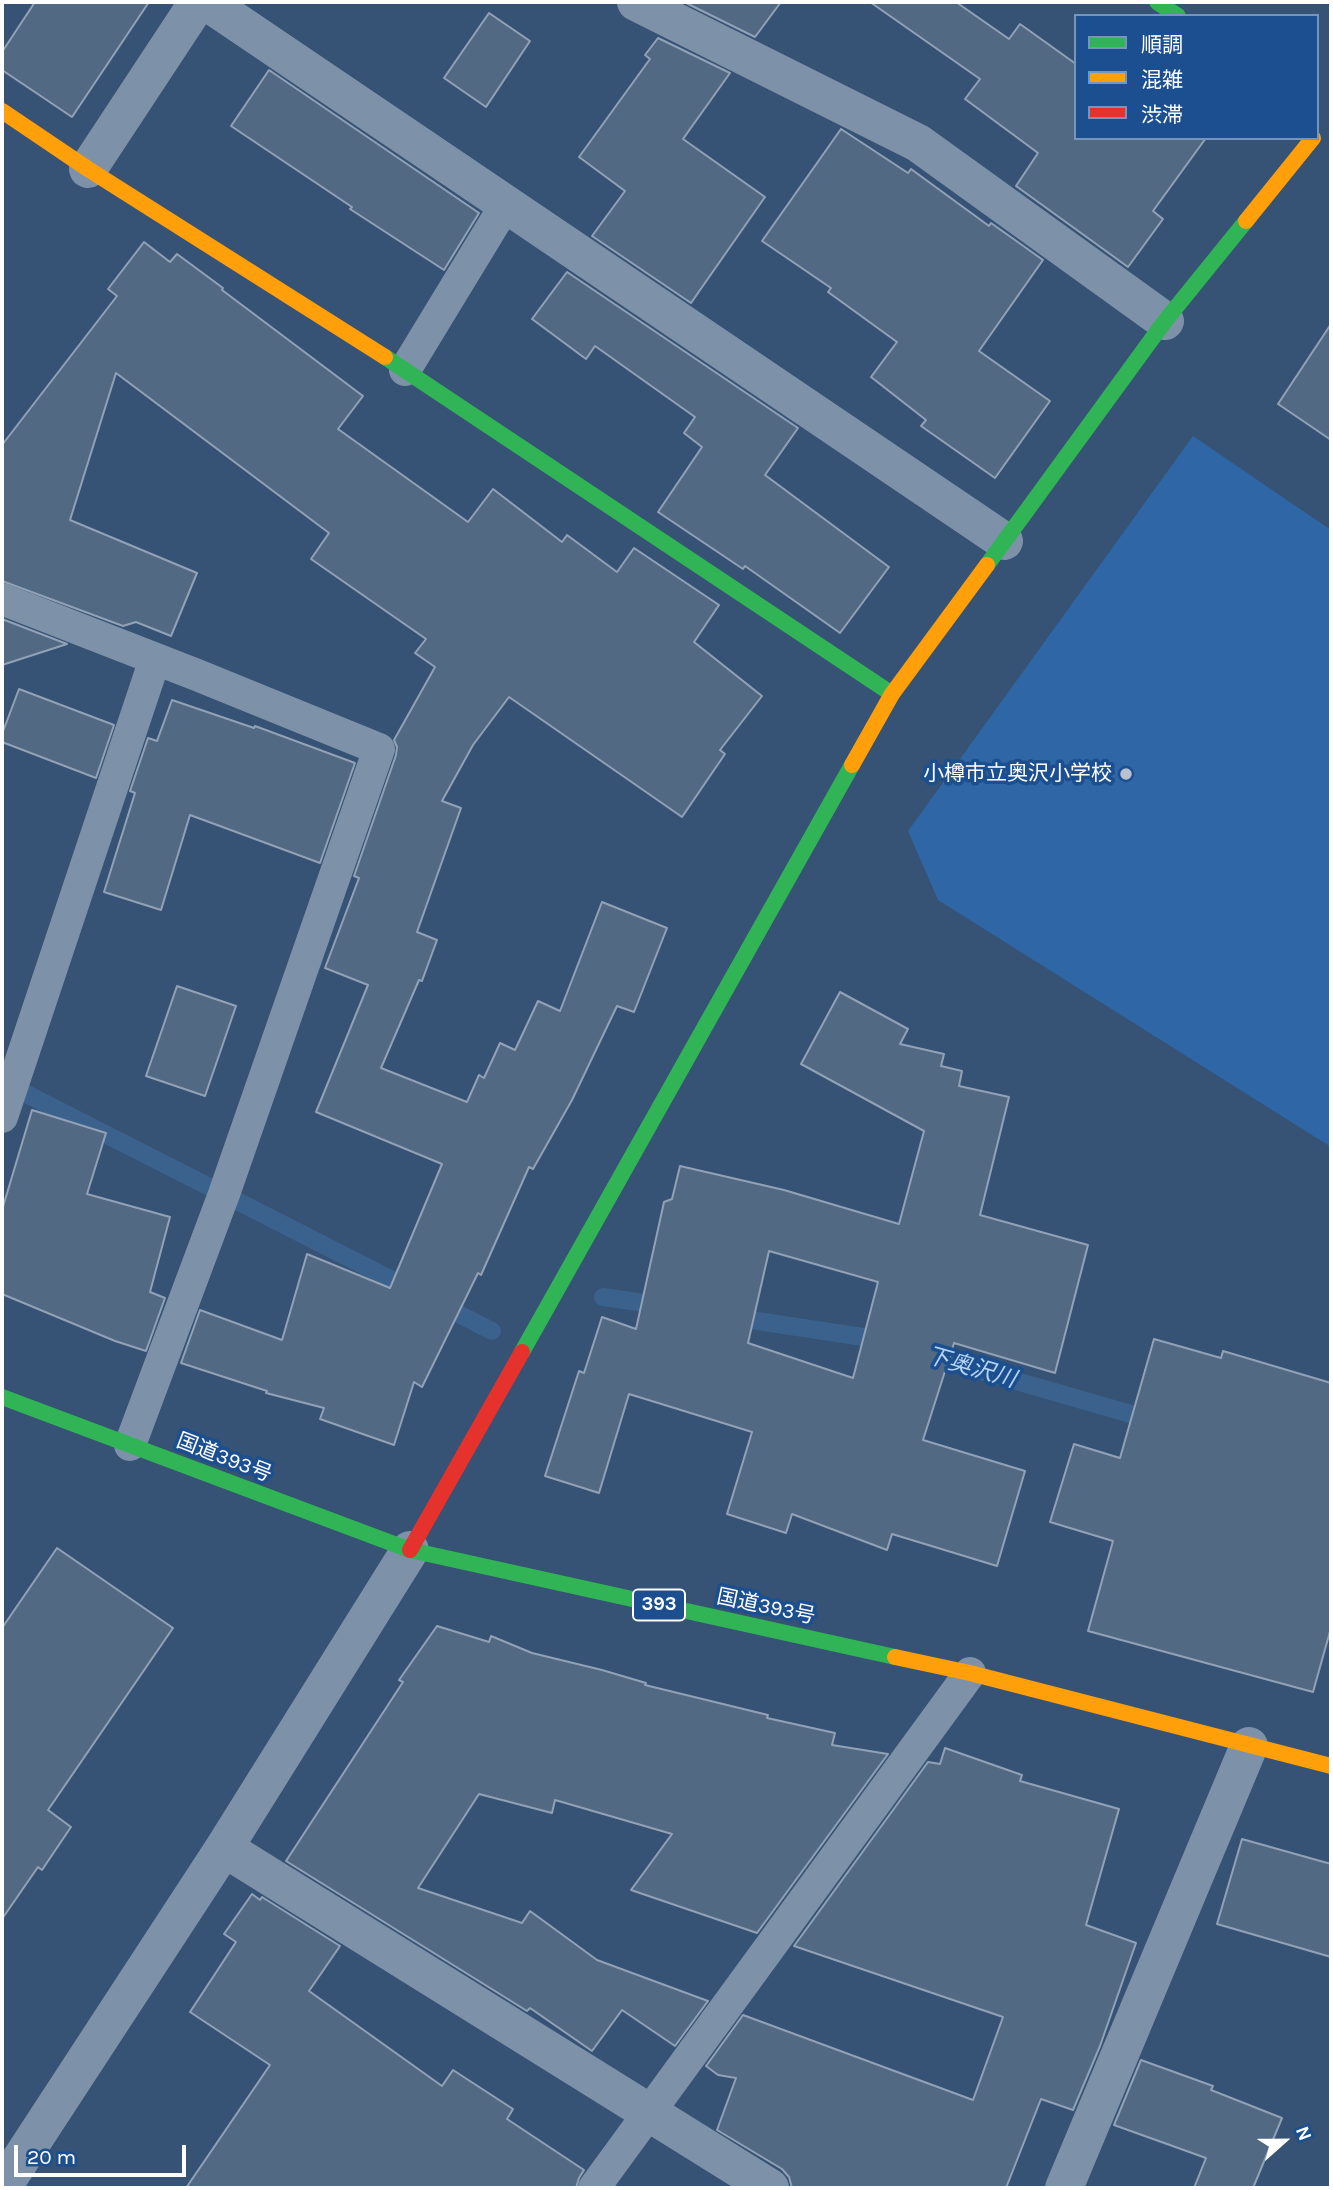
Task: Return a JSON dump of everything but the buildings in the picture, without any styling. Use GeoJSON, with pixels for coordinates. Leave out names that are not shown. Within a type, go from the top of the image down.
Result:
{"type":"FeatureCollection","features":[{"type":"Feature","properties":{"kind":"main road"},"geometry":{"type":"LineString","coordinates":[[1158,2],[1175,14]]}},
{"type":"Feature","properties":{"kind":"main road"},"geometry":{"type":"LineString","coordinates":[[2,111],[88,169],[405,370],[892,694]]}},
{"type":"Feature","properties":{"kind":"main road"},"geometry":{"type":"LineString","coordinates":[[410,1550],[892,694],[1166,321],[1312,140]]}},
{"type":"Feature","properties":{"kind":"main road","name":"国道393号"},"geometry":{"type":"LineString","coordinates":[[2,1397],[410,1550],[971,1673],[1331,1766]]}},
{"type":"Feature","properties":{"kind":"street"},"geometry":{"type":"LineString","coordinates":[[88,169],[198,2]]}},
{"type":"Feature","properties":{"kind":"street"},"geometry":{"type":"LineString","coordinates":[[207,2],[1004,541]]}},
{"type":"Feature","properties":{"kind":"street"},"geometry":{"type":"LineString","coordinates":[[636,2],[918,143],[1166,321]]}},
{"type":"Feature","properties":{"kind":"street"},"geometry":{"type":"LineString","coordinates":[[2,2188],[224,1848],[410,1550]]}},
{"type":"Feature","properties":{"kind":"street"},"geometry":{"type":"LineString","coordinates":[[1064,2188],[1249,1746]]}},
{"type":"Feature","properties":{"kind":"street"},"geometry":{"type":"LineString","coordinates":[[224,1848],[770,2188]]}},
{"type":"Feature","properties":{"kind":"lane"},"geometry":{"type":"LineString","coordinates":[[405,370],[506,204]]}},
{"type":"Feature","properties":{"kind":"lane"},"geometry":{"type":"LineString","coordinates":[[2,599],[379,750],[224,1194],[130,1445]]}},
{"type":"Feature","properties":{"kind":"lane"},"geometry":{"type":"LineString","coordinates":[[2,1116],[155,659]]}},
{"type":"Feature","properties":{"kind":"lane"},"geometry":{"type":"LineString","coordinates":[[594,2188],[971,1673]]}},
{"type":"Feature","properties":{"kind":"shaded area","name":"小樽市立奥沢小学校"},"geometry":{"type":"Polygon","coordinates":[[[1193,436],[1331,530],[1331,1147],[938,900],[908,831],[1193,436]]]}},
{"type":"Feature","properties":{"kind":"waterway"},"geometry":{"type":"LineString","coordinates":[[5,1083],[414,1291]]}},
{"type":"Feature","properties":{"kind":"waterway","name":"下奥沢川"},"geometry":{"type":"LineString","coordinates":[[603,1297],[665,1306]]}},
{"type":"Feature","properties":{"kind":"waterway"},"geometry":{"type":"LineString","coordinates":[[439,1304],[492,1331]]}},
{"type":"Feature","properties":{"kind":"waterway","name":"下奥沢川"},"geometry":{"type":"LineString","coordinates":[[731,1317],[863,1337],[886,1344]]}},
{"type":"Feature","properties":{"kind":"waterway","name":"下奥沢川"},"geometry":{"type":"LineString","coordinates":[[926,1355],[1155,1421]]}},
{"type":"Feature","properties":{"kind":"traffic: fast"},"geometry":{"type":"LineString","coordinates":[[1157,2],[1175,14]]}},
{"type":"Feature","properties":{"kind":"traffic: fast"},"geometry":{"type":"LineString","coordinates":[[987,565],[1165,321],[1246,221]]}},
{"type":"Feature","properties":{"kind":"traffic: fast"},"geometry":{"type":"LineString","coordinates":[[385,357],[892,694]]}},
{"type":"Feature","properties":{"kind":"traffic: fast"},"geometry":{"type":"LineString","coordinates":[[522,1352],[852,765]]}},
{"type":"Feature","properties":{"kind":"traffic: fast"},"geometry":{"type":"LineString","coordinates":[[2,1397],[410,1550],[895,1657]]}},
{"type":"Feature","properties":{"kind":"traffic: slow"},"geometry":{"type":"LineString","coordinates":[[2,111],[88,169],[385,357]]}},
{"type":"Feature","properties":{"kind":"traffic: slow"},"geometry":{"type":"LineString","coordinates":[[1246,221],[1311,140]]}},
{"type":"Feature","properties":{"kind":"traffic: slow"},"geometry":{"type":"LineString","coordinates":[[852,765],[892,694],[987,565]]}},
{"type":"Feature","properties":{"kind":"traffic: slow"},"geometry":{"type":"LineString","coordinates":[[895,1657],[970,1673],[1331,1766]]}},
{"type":"Feature","properties":{"kind":"traffic: jam"},"geometry":{"type":"LineString","coordinates":[[410,1550],[522,1352]]}},
{"type":"Feature","properties":{"kind":"place","name":"小樽市立奥沢小学校"},"geometry":{"type":"Point","coordinates":[1126,774]}}]}
